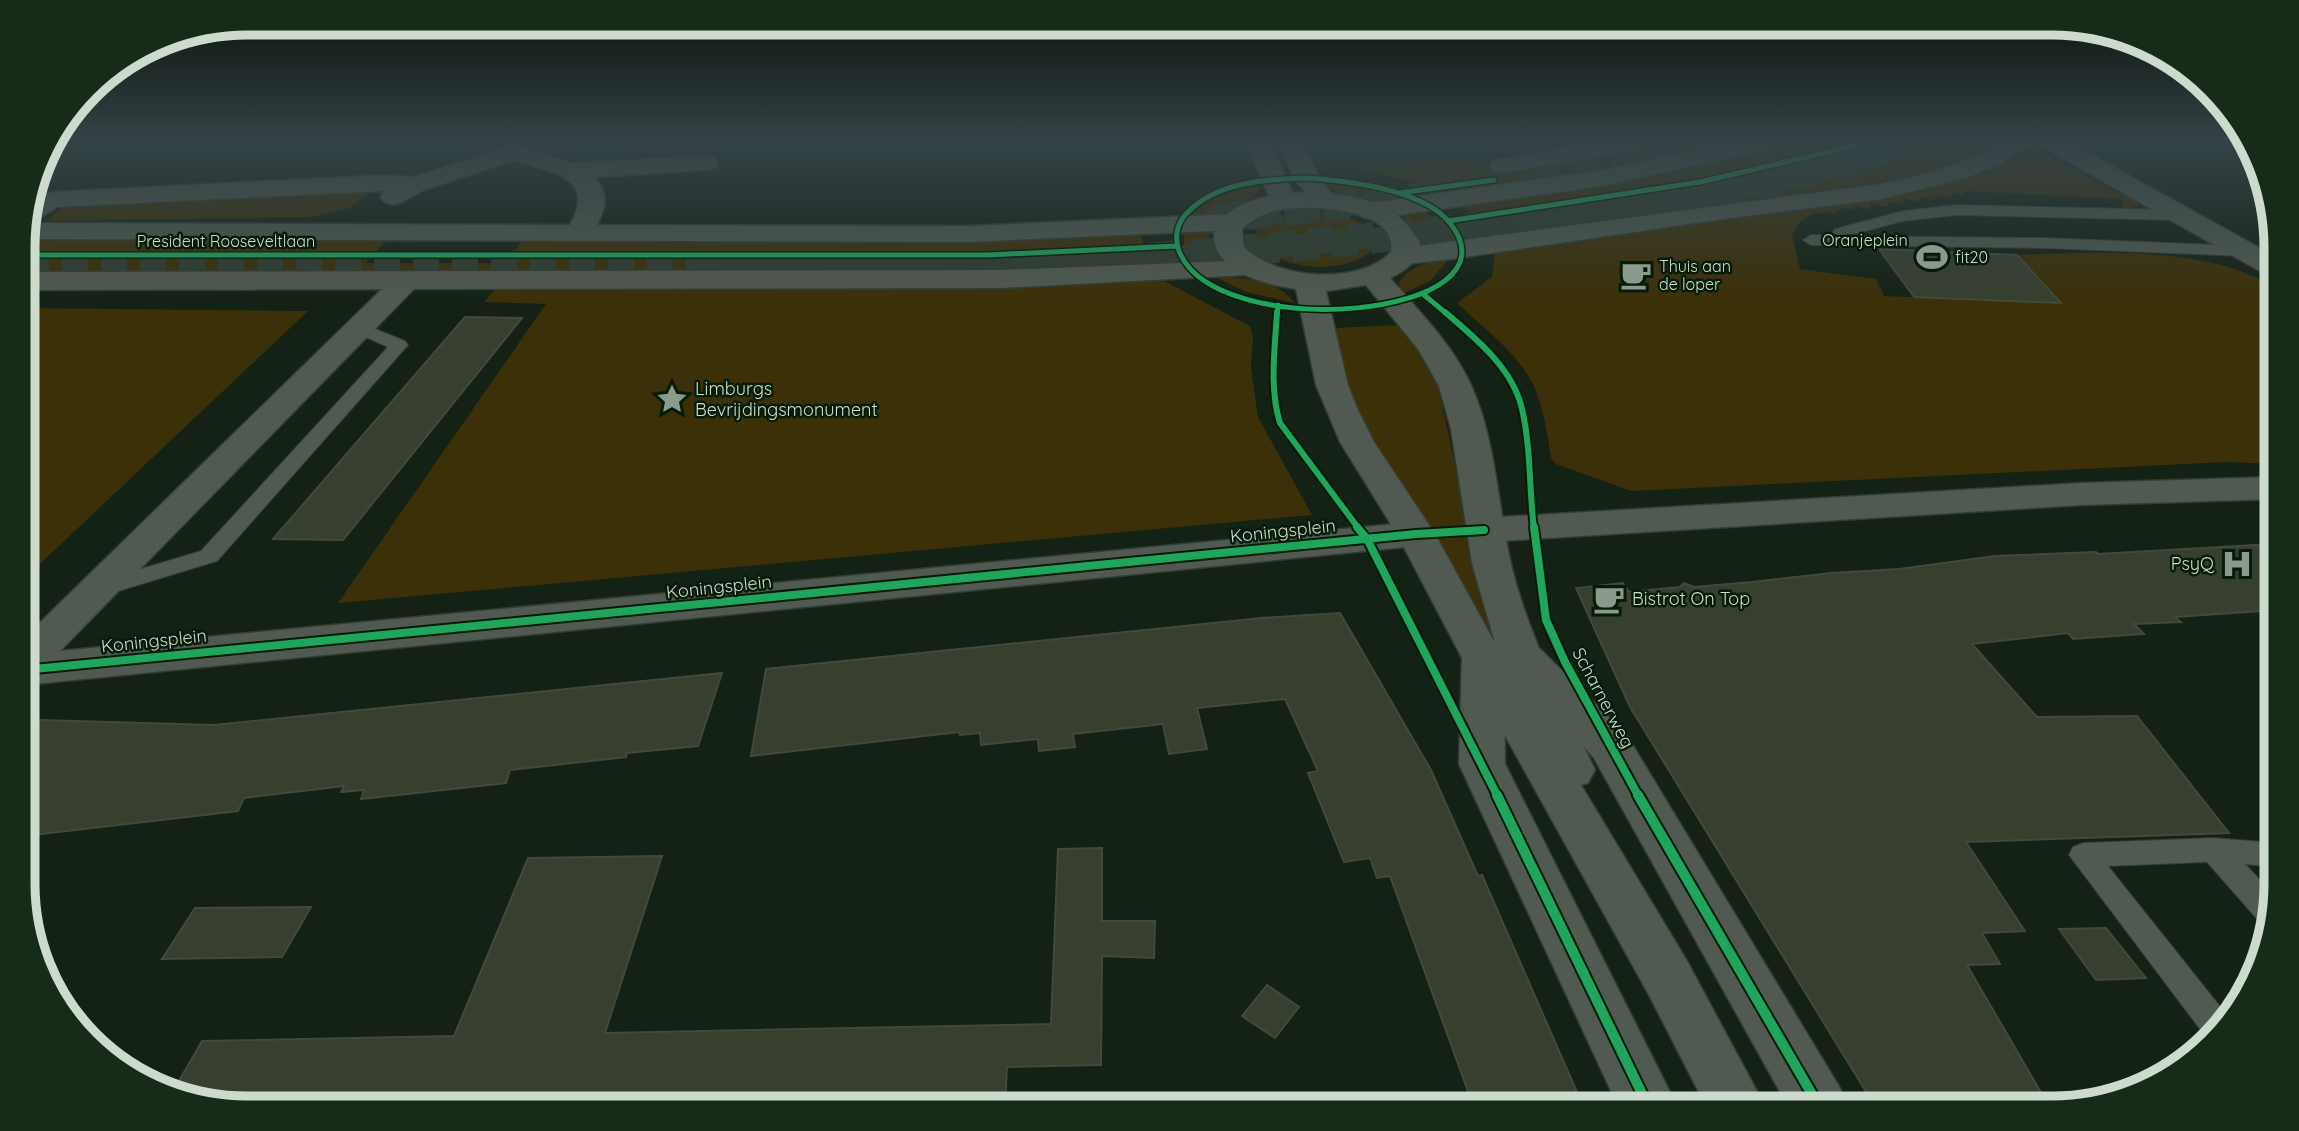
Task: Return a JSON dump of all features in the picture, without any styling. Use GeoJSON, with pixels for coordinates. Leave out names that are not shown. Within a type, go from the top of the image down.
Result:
{"type":"FeatureCollection","features":[{"type":"Feature","properties":{"kind":"street"},"geometry":{"type":"LineString","coordinates":[[39,208],[51,200],[173,194]]}},
{"type":"Feature","properties":{"kind":"street"},"geometry":{"type":"LineString","coordinates":[[347,233],[376,209],[401,194]]}},
{"type":"Feature","properties":{"kind":"street"},"geometry":{"type":"LineString","coordinates":[[592,194],[591,210],[580,232],[968,234],[1233,222]]}},
{"type":"Feature","properties":{"kind":"street"},"geometry":{"type":"LineString","coordinates":[[1281,194],[1283,201]]}},
{"type":"Feature","properties":{"kind":"street"},"geometry":{"type":"LineString","coordinates":[[1318,194],[1323,200]]}},
{"type":"Feature","properties":{"kind":"street"},"geometry":{"type":"LineString","coordinates":[[1371,211],[1496,194]]}},
{"type":"Feature","properties":{"kind":"street"},"geometry":{"type":"LineString","coordinates":[[1403,256],[1506,245],[1851,194]]}},
{"type":"Feature","properties":{"kind":"street","name":"Oranjeplein"},"geometry":{"type":"LineString","coordinates":[[2140,194],[2264,262]]}},
{"type":"Feature","properties":{"kind":"street"},"geometry":{"type":"LineString","coordinates":[[1323,200],[1371,211],[1398,228],[1406,242],[1403,256],[1392,267],[1373,275],[1336,282],[1309,282],[1285,278],[1255,268],[1238,258],[1229,246],[1227,234],[1233,222],[1248,211],[1283,201],[1323,200]]}},
{"type":"Feature","properties":{"kind":"street","name":"President Rooseveltlaan"},"geometry":{"type":"LineString","coordinates":[[35,231],[580,232]]}},
{"type":"Feature","properties":{"kind":"street"},"geometry":{"type":"LineString","coordinates":[[35,281],[1001,279],[1255,268]]}},
{"type":"Feature","properties":{"kind":"street","name":"Scharnerweg"},"geometry":{"type":"LineString","coordinates":[[1373,275],[1418,330],[1454,384],[1464,412],[1484,530],[1505,617],[1482,764],[1643,1096]]}},
{"type":"Feature","properties":{"kind":"street"},"geometry":{"type":"LineString","coordinates":[[35,652],[405,282]]}},
{"type":"Feature","properties":{"kind":"street","name":"Scharnerweg"},"geometry":{"type":"LineString","coordinates":[[1309,282],[1340,408],[1357,442],[1416,534],[1501,655],[1731,1096]]}},
{"type":"Feature","properties":{"kind":"street"},"geometry":{"type":"LineString","coordinates":[[1484,530],[2082,494],[2264,488]]}},
{"type":"Feature","properties":{"kind":"street","name":"Koningsplein"},"geometry":{"type":"LineString","coordinates":[[35,669],[1416,534]]}},
{"type":"Feature","properties":{"kind":"street","name":"Scharnerweg"},"geometry":{"type":"LineString","coordinates":[[1501,655],[1611,746],[1812,1096]]}},
{"type":"Feature","properties":{"kind":"lane","name":"Oranjeplein"},"geometry":{"type":"LineString","coordinates":[[2177,215],[1957,210],[1903,216],[1811,240],[2031,243],[2245,251]]}},
{"type":"Feature","properties":{"kind":"lane"},"geometry":{"type":"LineString","coordinates":[[95,590],[209,556],[398,345],[358,327]]}},
{"type":"Feature","properties":{"kind":"lane"},"geometry":{"type":"LineString","coordinates":[[2212,1022],[2083,855],[2214,850],[2264,854]]}},
{"type":"Feature","properties":{"kind":"lane"},"geometry":{"type":"LineString","coordinates":[[2214,850],[2263,904]]}},
{"type":"Feature","properties":{"kind":"shaded area"},"geometry":{"type":"Polygon","coordinates":[[[368,194],[349,208],[312,217],[46,221],[62,208],[368,194]]]}},
{"type":"Feature","properties":{"kind":"shaded area"},"geometry":{"type":"Polygon","coordinates":[[[1228,194],[1256,194],[1232,208],[1191,217],[1214,199],[1228,194]]]}},
{"type":"Feature","properties":{"kind":"shaded area"},"geometry":{"type":"Polygon","coordinates":[[[1342,194],[1384,194],[1403,200],[1382,201],[1342,194]]]}},
{"type":"Feature","properties":{"kind":"shaded area"},"geometry":{"type":"Polygon","coordinates":[[[1441,194],[1800,194],[1495,240],[1469,212],[1441,194]]]}},
{"type":"Feature","properties":{"kind":"shaded area"},"geometry":{"type":"Polygon","coordinates":[[[1874,194],[1952,194],[1950,198],[1937,195],[1934,200],[1922,197],[1919,202],[1906,199],[1902,205],[1889,202],[1887,207],[1872,204],[1869,209],[1856,206],[1853,210],[1841,208],[1835,213],[1809,216],[1792,235],[1800,269],[1876,279],[1884,296],[2060,303],[2017,255],[2150,254],[2218,264],[2264,282],[2264,464],[2226,462],[1631,491],[1556,464],[1551,458],[1540,403],[1527,374],[1503,345],[1457,303],[1492,277],[1495,252],[1874,194]]]}},
{"type":"Feature","properties":{"kind":"shaded area"},"geometry":{"type":"Polygon","coordinates":[[[2021,194],[2121,194],[2139,203],[2139,206],[2121,210],[2123,199],[2021,194]]]}},
{"type":"Feature","properties":{"kind":"shaded area"},"geometry":{"type":"Polygon","coordinates":[[[1421,209],[1438,223],[1450,245],[1425,247],[1415,225],[1396,212],[1421,209]]]}},
{"type":"Feature","properties":{"kind":"shaded area"},"geometry":{"type":"Polygon","coordinates":[[[1315,211],[1342,216],[1363,224],[1374,237],[1370,252],[1352,262],[1324,267],[1299,265],[1277,257],[1262,247],[1256,235],[1261,224],[1280,215],[1315,211]]]}},
{"type":"Feature","properties":{"kind":"shaded area"},"geometry":{"type":"Polygon","coordinates":[[[1209,229],[1210,247],[1226,265],[1197,266],[1184,248],[1184,230],[1209,229]]]}},
{"type":"Feature","properties":{"kind":"shaded area"},"geometry":{"type":"Polygon","coordinates":[[[1139,232],[1153,269],[1011,275],[35,275],[35,236],[390,237],[365,263],[503,263],[527,236],[1139,232]]]}},
{"type":"Feature","properties":{"kind":"shaded area"},"geometry":{"type":"Polygon","coordinates":[[[1449,259],[1430,281],[1400,295],[1399,282],[1409,272],[1428,263],[1449,259]]]}},
{"type":"Feature","properties":{"kind":"shaded area"},"geometry":{"type":"Polygon","coordinates":[[[1215,277],[1247,279],[1269,284],[1288,295],[1295,303],[1246,292],[1215,277]]]}},
{"type":"Feature","properties":{"kind":"shaded area"},"geometry":{"type":"Polygon","coordinates":[[[1162,280],[1250,326],[1253,336],[1251,368],[1258,417],[1312,515],[338,603],[546,304],[484,302],[498,286],[881,289],[1162,280]]]}},
{"type":"Feature","properties":{"kind":"shaded area"},"geometry":{"type":"Polygon","coordinates":[[[35,308],[308,311],[35,569],[35,308]]]}},
{"type":"Feature","properties":{"kind":"shaded area"},"geometry":{"type":"Polygon","coordinates":[[[1399,325],[1423,357],[1438,385],[1493,644],[1357,412],[1347,386],[1334,328],[1399,325]]]}},
{"type":"Feature","properties":{"kind":"building"},"geometry":{"type":"Polygon","coordinates":[[[1879,249],[2017,255],[2061,303],[1914,297],[1879,249]]]}},
{"type":"Feature","properties":{"kind":"building"},"geometry":{"type":"Polygon","coordinates":[[[465,317],[522,318],[343,540],[273,539],[465,317]]]}},
{"type":"Feature","properties":{"kind":"building"},"geometry":{"type":"Polygon","coordinates":[[[2264,545],[2264,611],[2175,617],[2181,622],[2134,624],[2144,634],[2073,639],[2068,633],[1972,644],[2037,717],[2137,716],[2229,833],[1966,842],[2025,931],[1982,933],[2000,964],[1967,965],[2043,1096],[1869,1096],[1630,707],[1576,588],[1623,583],[1629,592],[1680,587],[1684,583],[1694,587],[1752,582],[1899,569],[1995,556],[2264,545]]]}},
{"type":"Feature","properties":{"kind":"building"},"geometry":{"type":"Polygon","coordinates":[[[1340,613],[1431,770],[1478,876],[1482,875],[1579,1096],[1470,1096],[1390,876],[1377,878],[1370,858],[1344,862],[1308,773],[1318,771],[1285,699],[1197,708],[1207,749],[1169,754],[1163,724],[1073,734],[1075,747],[1039,751],[1038,739],[981,745],[980,733],[960,735],[959,732],[751,756],[766,669],[1262,618],[1340,613]]]}},
{"type":"Feature","properties":{"kind":"building"},"geometry":{"type":"Polygon","coordinates":[[[722,673],[698,746],[510,770],[506,783],[361,799],[364,790],[341,792],[344,786],[244,798],[238,811],[35,835],[35,725],[40,720],[214,725],[722,673]]]}},
{"type":"Feature","properties":{"kind":"building"},"geometry":{"type":"Polygon","coordinates":[[[1102,848],[1102,921],[1155,921],[1154,958],[1102,956],[1101,1065],[1007,1067],[1006,1096],[233,1096],[177,1084],[202,1041],[454,1036],[528,858],[662,856],[605,1033],[1051,1024],[1058,849],[1102,848]]]}},
{"type":"Feature","properties":{"kind":"building"},"geometry":{"type":"Polygon","coordinates":[[[311,907],[282,957],[162,959],[195,908],[311,907]]]}},
{"type":"Feature","properties":{"kind":"building"},"geometry":{"type":"Polygon","coordinates":[[[2106,928],[2146,978],[2096,980],[2059,929],[2106,928]]]}},
{"type":"Feature","properties":{"kind":"building"},"geometry":{"type":"Polygon","coordinates":[[[1267,985],[1299,1007],[1275,1038],[1242,1016],[1267,985]]]}},
{"type":"Feature","properties":{"kind":"tunnel"},"geometry":{"type":"LineString","coordinates":[[1216,217],[1441,194]]}},
{"type":"Feature","properties":{"kind":"tunnel"},"geometry":{"type":"LineString","coordinates":[[35,267],[491,268],[1035,263],[1204,252],[1550,218],[1703,194]]}},
{"type":"Feature","properties":{"kind":"tunnel"},"geometry":{"type":"LineString","coordinates":[[708,271],[1075,265],[1216,255],[1569,218],[1722,194]]}},
{"type":"Feature","properties":{"kind":"tunnel"},"geometry":{"type":"LineString","coordinates":[[1207,221],[1384,203]]}},
{"type":"Feature","properties":{"kind":"tunnel"},"geometry":{"type":"LineString","coordinates":[[35,271],[277,272]]}},
{"type":"Feature","properties":{"kind":"cycle path"},"geometry":{"type":"LineString","coordinates":[[1215,194],[1197,203],[1185,215],[1177,230],[1177,245],[1184,260],[1203,278],[1228,292],[1256,301],[1319,310],[1379,306],[1404,301],[1432,290],[1454,270],[1461,252],[1458,233],[1445,217],[1426,204],[1400,194]]}},
{"type":"Feature","properties":{"kind":"cycle path"},"geometry":{"type":"LineString","coordinates":[[1448,221],[1624,194]]}},
{"type":"Feature","properties":{"kind":"cycle path"},"geometry":{"type":"LineString","coordinates":[[35,255],[988,255],[1177,246]]}},
{"type":"Feature","properties":{"kind":"cycle path"},"geometry":{"type":"LineString","coordinates":[[1423,294],[1478,340],[1504,371],[1514,388],[1522,407],[1546,620],[1610,746],[1813,1096]]}},
{"type":"Feature","properties":{"kind":"cycle path"},"geometry":{"type":"LineString","coordinates":[[1278,305],[1274,356],[1276,410],[1280,423],[1314,472],[1367,539],[1482,764],[1643,1096]]}},
{"type":"Feature","properties":{"kind":"cycle path"},"geometry":{"type":"LineString","coordinates":[[35,669],[1416,534],[1484,530]]}},
{"type":"Feature","properties":{"kind":"place","name":"fit20"},"geometry":{"type":"Point","coordinates":[1932,257]}},
{"type":"Feature","properties":{"kind":"place","name":"Thuis aan de loper"},"geometry":{"type":"Point","coordinates":[1636,275]}},
{"type":"Feature","properties":{"kind":"place","name":"Limburgs Bevrijdingsmonument"},"geometry":{"type":"Point","coordinates":[672,399]}},
{"type":"Feature","properties":{"kind":"place","name":"PsyQ"},"geometry":{"type":"Point","coordinates":[2237,564]}},
{"type":"Feature","properties":{"kind":"place","name":"Bistrot On Top"},"geometry":{"type":"Point","coordinates":[1609,599]}}]}
